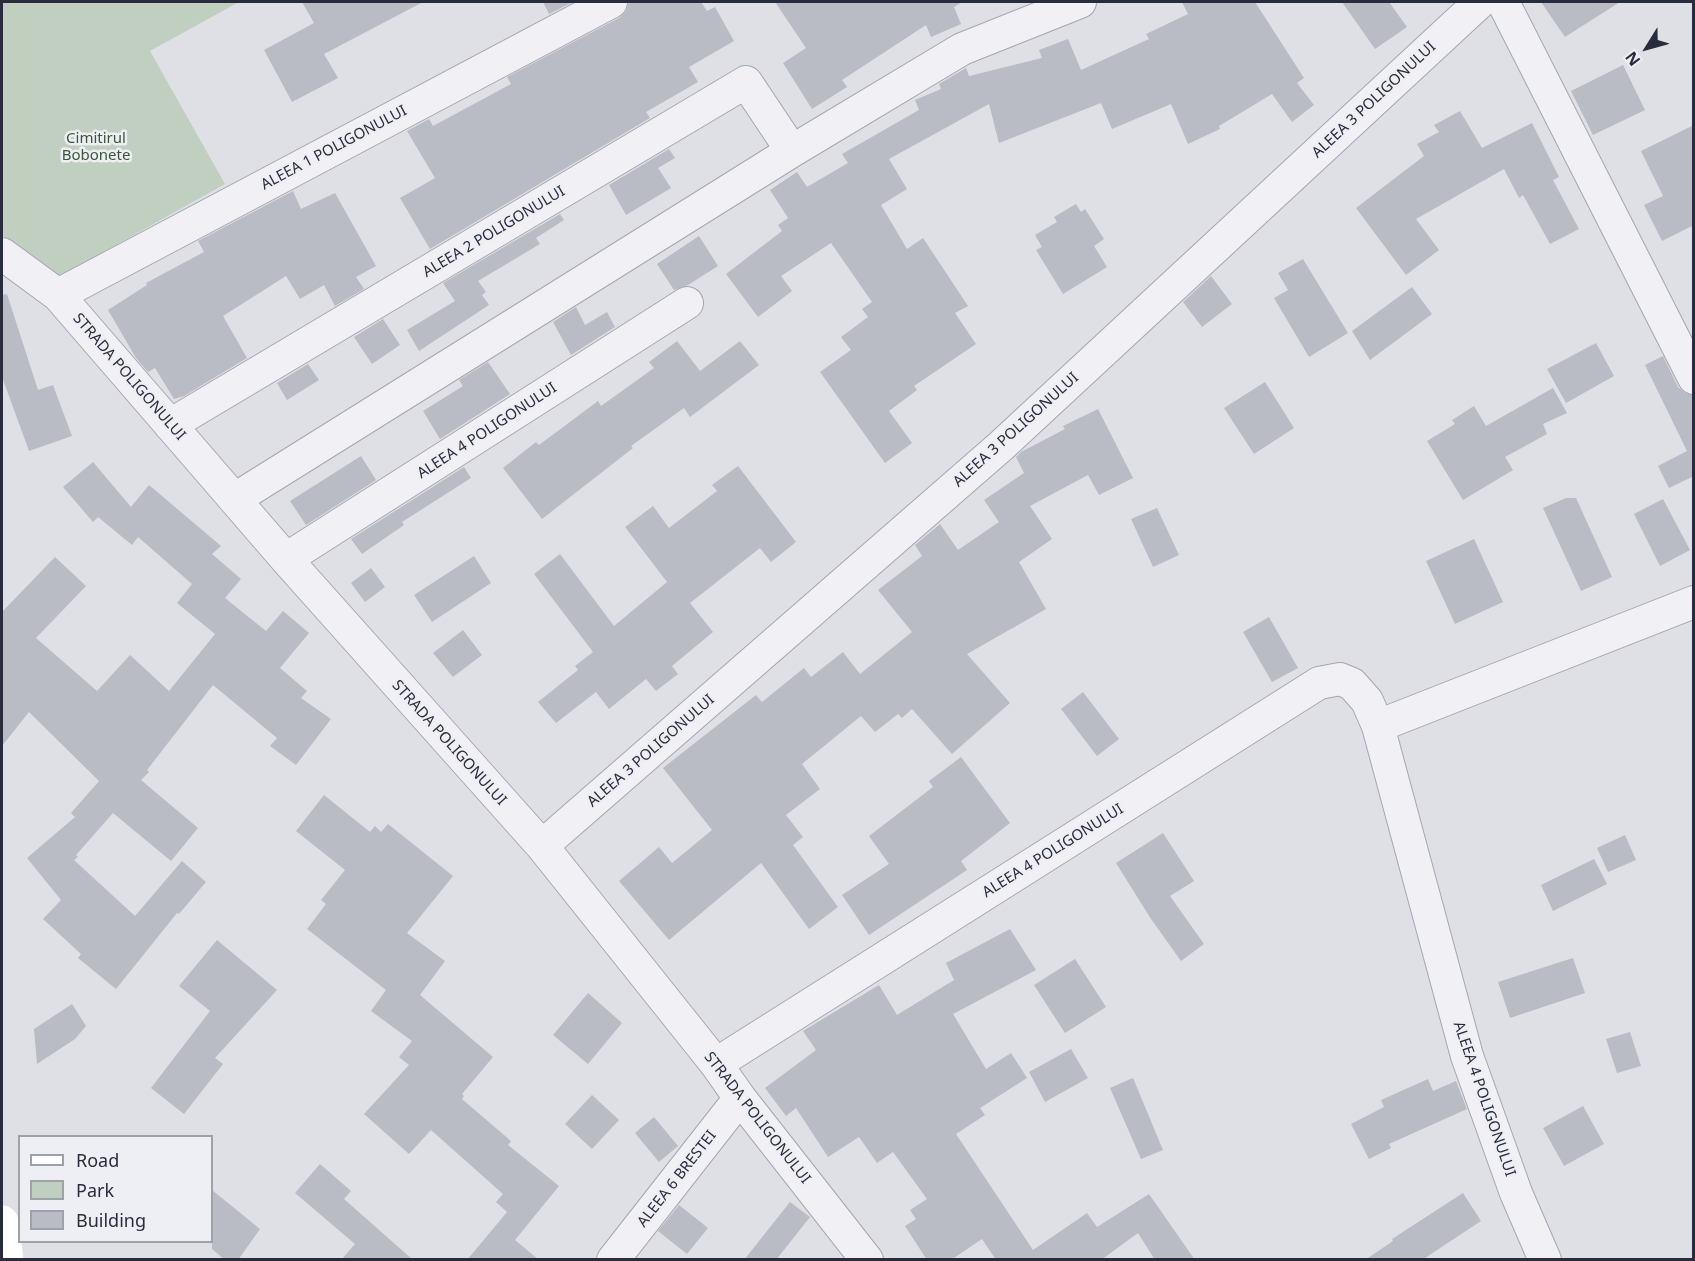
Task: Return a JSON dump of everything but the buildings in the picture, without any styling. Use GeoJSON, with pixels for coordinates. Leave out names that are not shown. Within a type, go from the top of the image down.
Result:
{"type":"FeatureCollection","features":[{"type":"Feature","properties":{"kind":"main road"},"geometry":{"type":"LineString","coordinates":[[2,1222],[7,1260]]}},
{"type":"Feature","properties":{"kind":"street","name":"ALEEA 1 POLIGONULUI"},"geometry":{"type":"LineString","coordinates":[[58,295],[611,2]]}},
{"type":"Feature","properties":{"kind":"street"},"geometry":{"type":"LineString","coordinates":[[235,499],[792,152],[962,49],[1043,8],[1080,2]]}},
{"type":"Feature","properties":{"kind":"street","name":"ALEEA 3 POLIGONULUI"},"geometry":{"type":"LineString","coordinates":[[542,846],[1001,446],[1480,2]]}},
{"type":"Feature","properties":{"kind":"street"},"geometry":{"type":"LineString","coordinates":[[1503,2],[1694,378]]}},
{"type":"Feature","properties":{"kind":"street","name":"ALEEA 2 POLIGONULUI"},"geometry":{"type":"LineString","coordinates":[[170,424],[746,82],[792,152]]}},
{"type":"Feature","properties":{"kind":"street","name":"STRADA POLIGONULUI"},"geometry":{"type":"LineString","coordinates":[[2,254],[58,295],[286,559],[542,846],[716,1064],[867,1260]]}},
{"type":"Feature","properties":{"kind":"street","name":"ALEEA 4 POLIGONULUI"},"geometry":{"type":"LineString","coordinates":[[286,559],[687,303]]}},
{"type":"Feature","properties":{"kind":"street"},"geometry":{"type":"LineString","coordinates":[[1378,726],[1694,602]]}},
{"type":"Feature","properties":{"kind":"street","name":"ALEEA 4 POLIGONULUI"},"geometry":{"type":"LineString","coordinates":[[716,1064],[1319,683],[1340,679],[1352,684],[1366,701],[1378,726],[1467,1056],[1516,1193],[1545,1260]]}},
{"type":"Feature","properties":{"kind":"street","name":"ALEEA 6 BRESTEI"},"geometry":{"type":"LineString","coordinates":[[613,1260],[740,1098]]}},
{"type":"Feature","properties":{"kind":"green space","name":"Cimitirul Bobonete"},"geometry":{"type":"Polygon","coordinates":[[[2,2],[239,2],[150,51],[225,184],[55,279],[2,235],[2,2]]]}}]}
